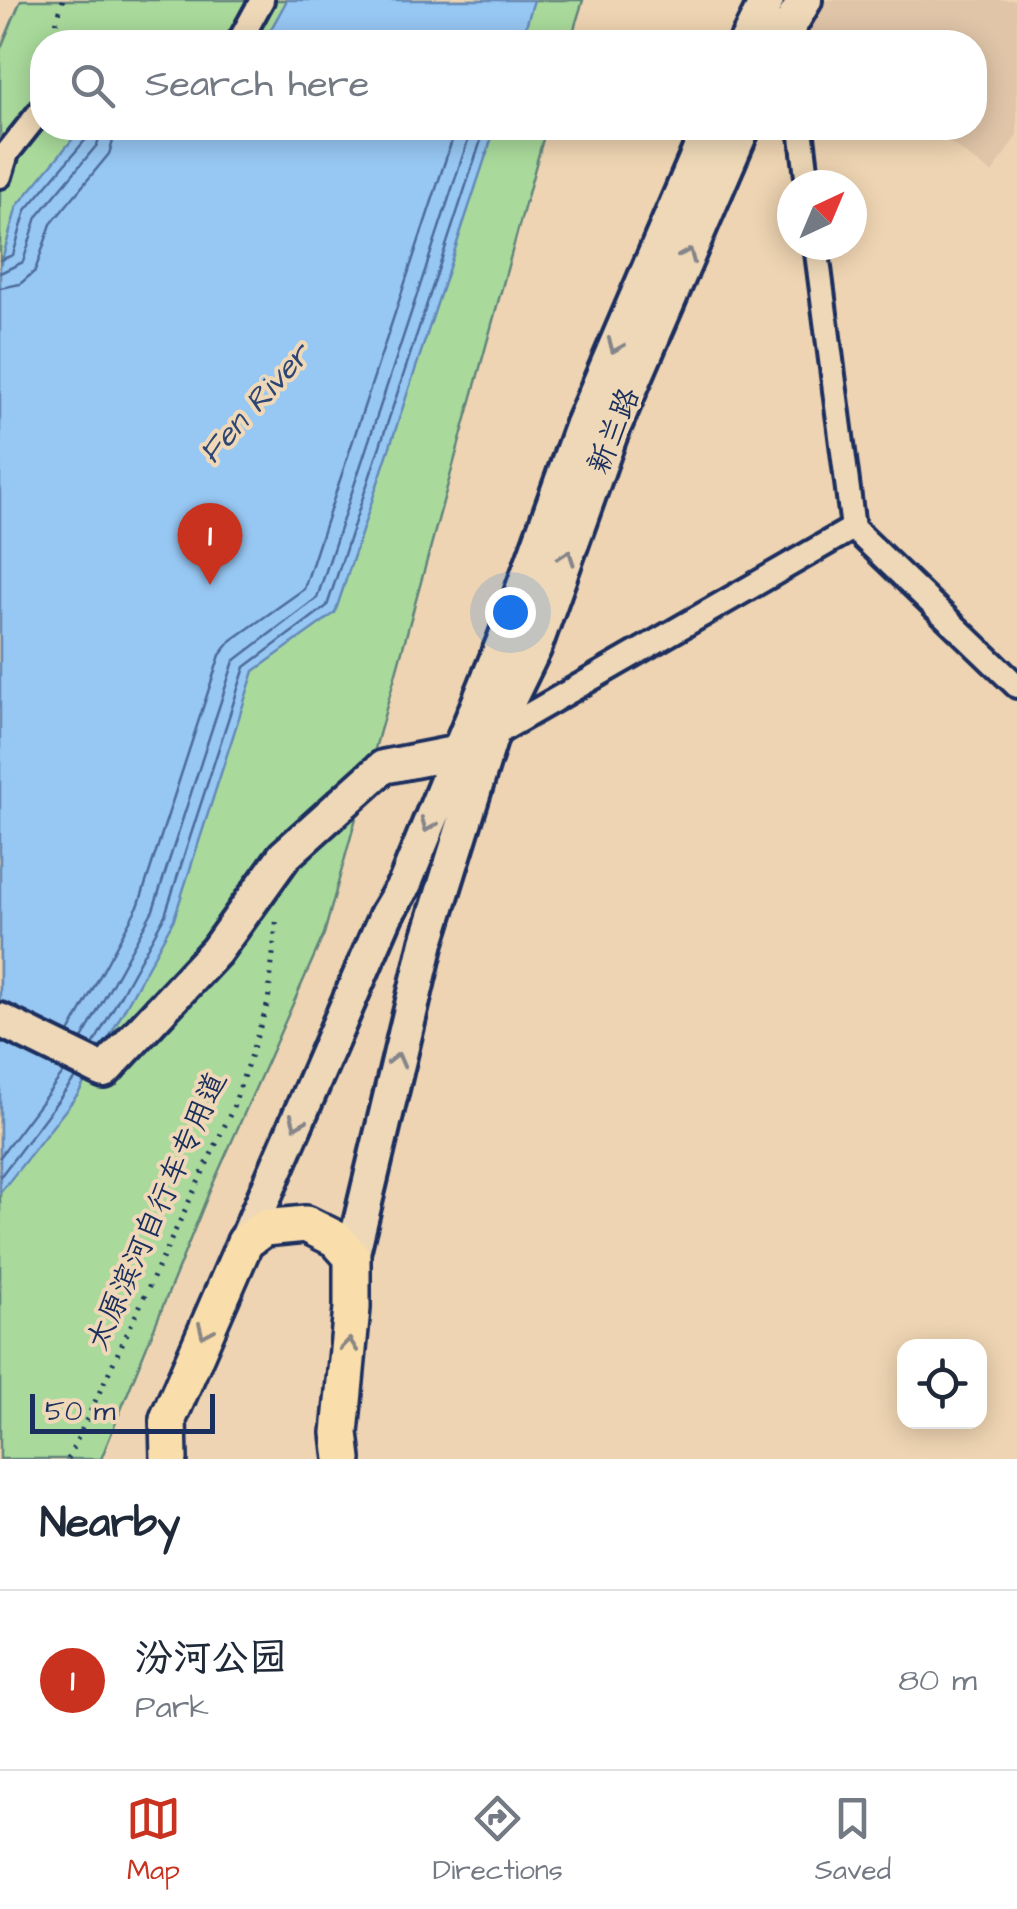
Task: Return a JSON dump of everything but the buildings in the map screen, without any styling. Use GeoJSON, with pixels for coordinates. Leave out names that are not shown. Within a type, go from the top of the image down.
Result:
{"type":"FeatureCollection","features":[{"type":"Feature","properties":{"kind":"main road"},"geometry":{"type":"LineString","coordinates":[[150,1459],[245,1242],[264,1228],[306,1224],[336,1238],[352,1258],[352,1308],[334,1450]]}},
{"type":"Feature","properties":{"kind":"main road"},"geometry":{"type":"LineString","coordinates":[[168,1419],[169,1459]]}},
{"type":"Feature","properties":{"kind":"street"},"geometry":{"type":"LineString","coordinates":[[246,30],[262,0]]}},
{"type":"Feature","properties":{"kind":"street"},"geometry":{"type":"LineString","coordinates":[[0,176],[7,153],[30,124]]}},
{"type":"Feature","properties":{"kind":"street","name":"新兰路"},"geometry":{"type":"LineString","coordinates":[[352,1258],[426,942],[520,643],[582,424],[705,140]]}},
{"type":"Feature","properties":{"kind":"street","name":"新兰路"},"geometry":{"type":"LineString","coordinates":[[520,643],[738,140]]}},
{"type":"Feature","properties":{"kind":"street"},"geometry":{"type":"LineString","coordinates":[[802,140],[806,170]]}},
{"type":"Feature","properties":{"kind":"street"},"geometry":{"type":"LineString","coordinates":[[818,260],[853,528],[1017,686]]}},
{"type":"Feature","properties":{"kind":"street"},"geometry":{"type":"LineString","coordinates":[[0,1020],[104,1071],[216,951],[284,856],[383,768],[459,752],[491,736],[853,528]]}},
{"type":"Feature","properties":{"kind":"street"},"geometry":{"type":"LineString","coordinates":[[245,1242],[459,752],[520,643]]}},
{"type":"Feature","properties":{"kind":"path"},"geometry":{"type":"LineString","coordinates":[[54,30],[63,0]]}},
{"type":"Feature","properties":{"kind":"path","name":"太原滨河自行车专用道"},"geometry":{"type":"LineString","coordinates":[[68,1459],[233,1108],[268,1002],[278,911]]}},
{"type":"Feature","properties":{"kind":"shaded area"},"geometry":{"type":"Polygon","coordinates":[[[805,0],[1017,0],[1017,135],[992,173],[946,140],[987,140],[987,30],[794,30],[787,25],[805,0]]]}},
{"type":"Feature","properties":{"kind":"green space"},"geometry":{"type":"Polygon","coordinates":[[[21,0],[583,0],[574,30],[30,30],[30,140],[543,140],[324,934],[208,1195],[101,1459],[0,1459],[0,50],[21,0]]]}},
{"type":"Feature","properties":{"kind":"water"},"geometry":{"type":"Polygon","coordinates":[[[287,0],[534,0],[525,30],[271,30],[287,0]]]}},
{"type":"Feature","properties":{"kind":"water","name":"Fen River"},"geometry":{"type":"Polygon","coordinates":[[[72,140],[491,140],[335,613],[254,671],[174,919],[78,1094],[0,1193],[0,267],[17,206],[72,140]]]}},
{"type":"Feature","properties":{"kind":"place","name":"汾河公园"},"geometry":{"type":"Point","coordinates":[210,585]}}]}
